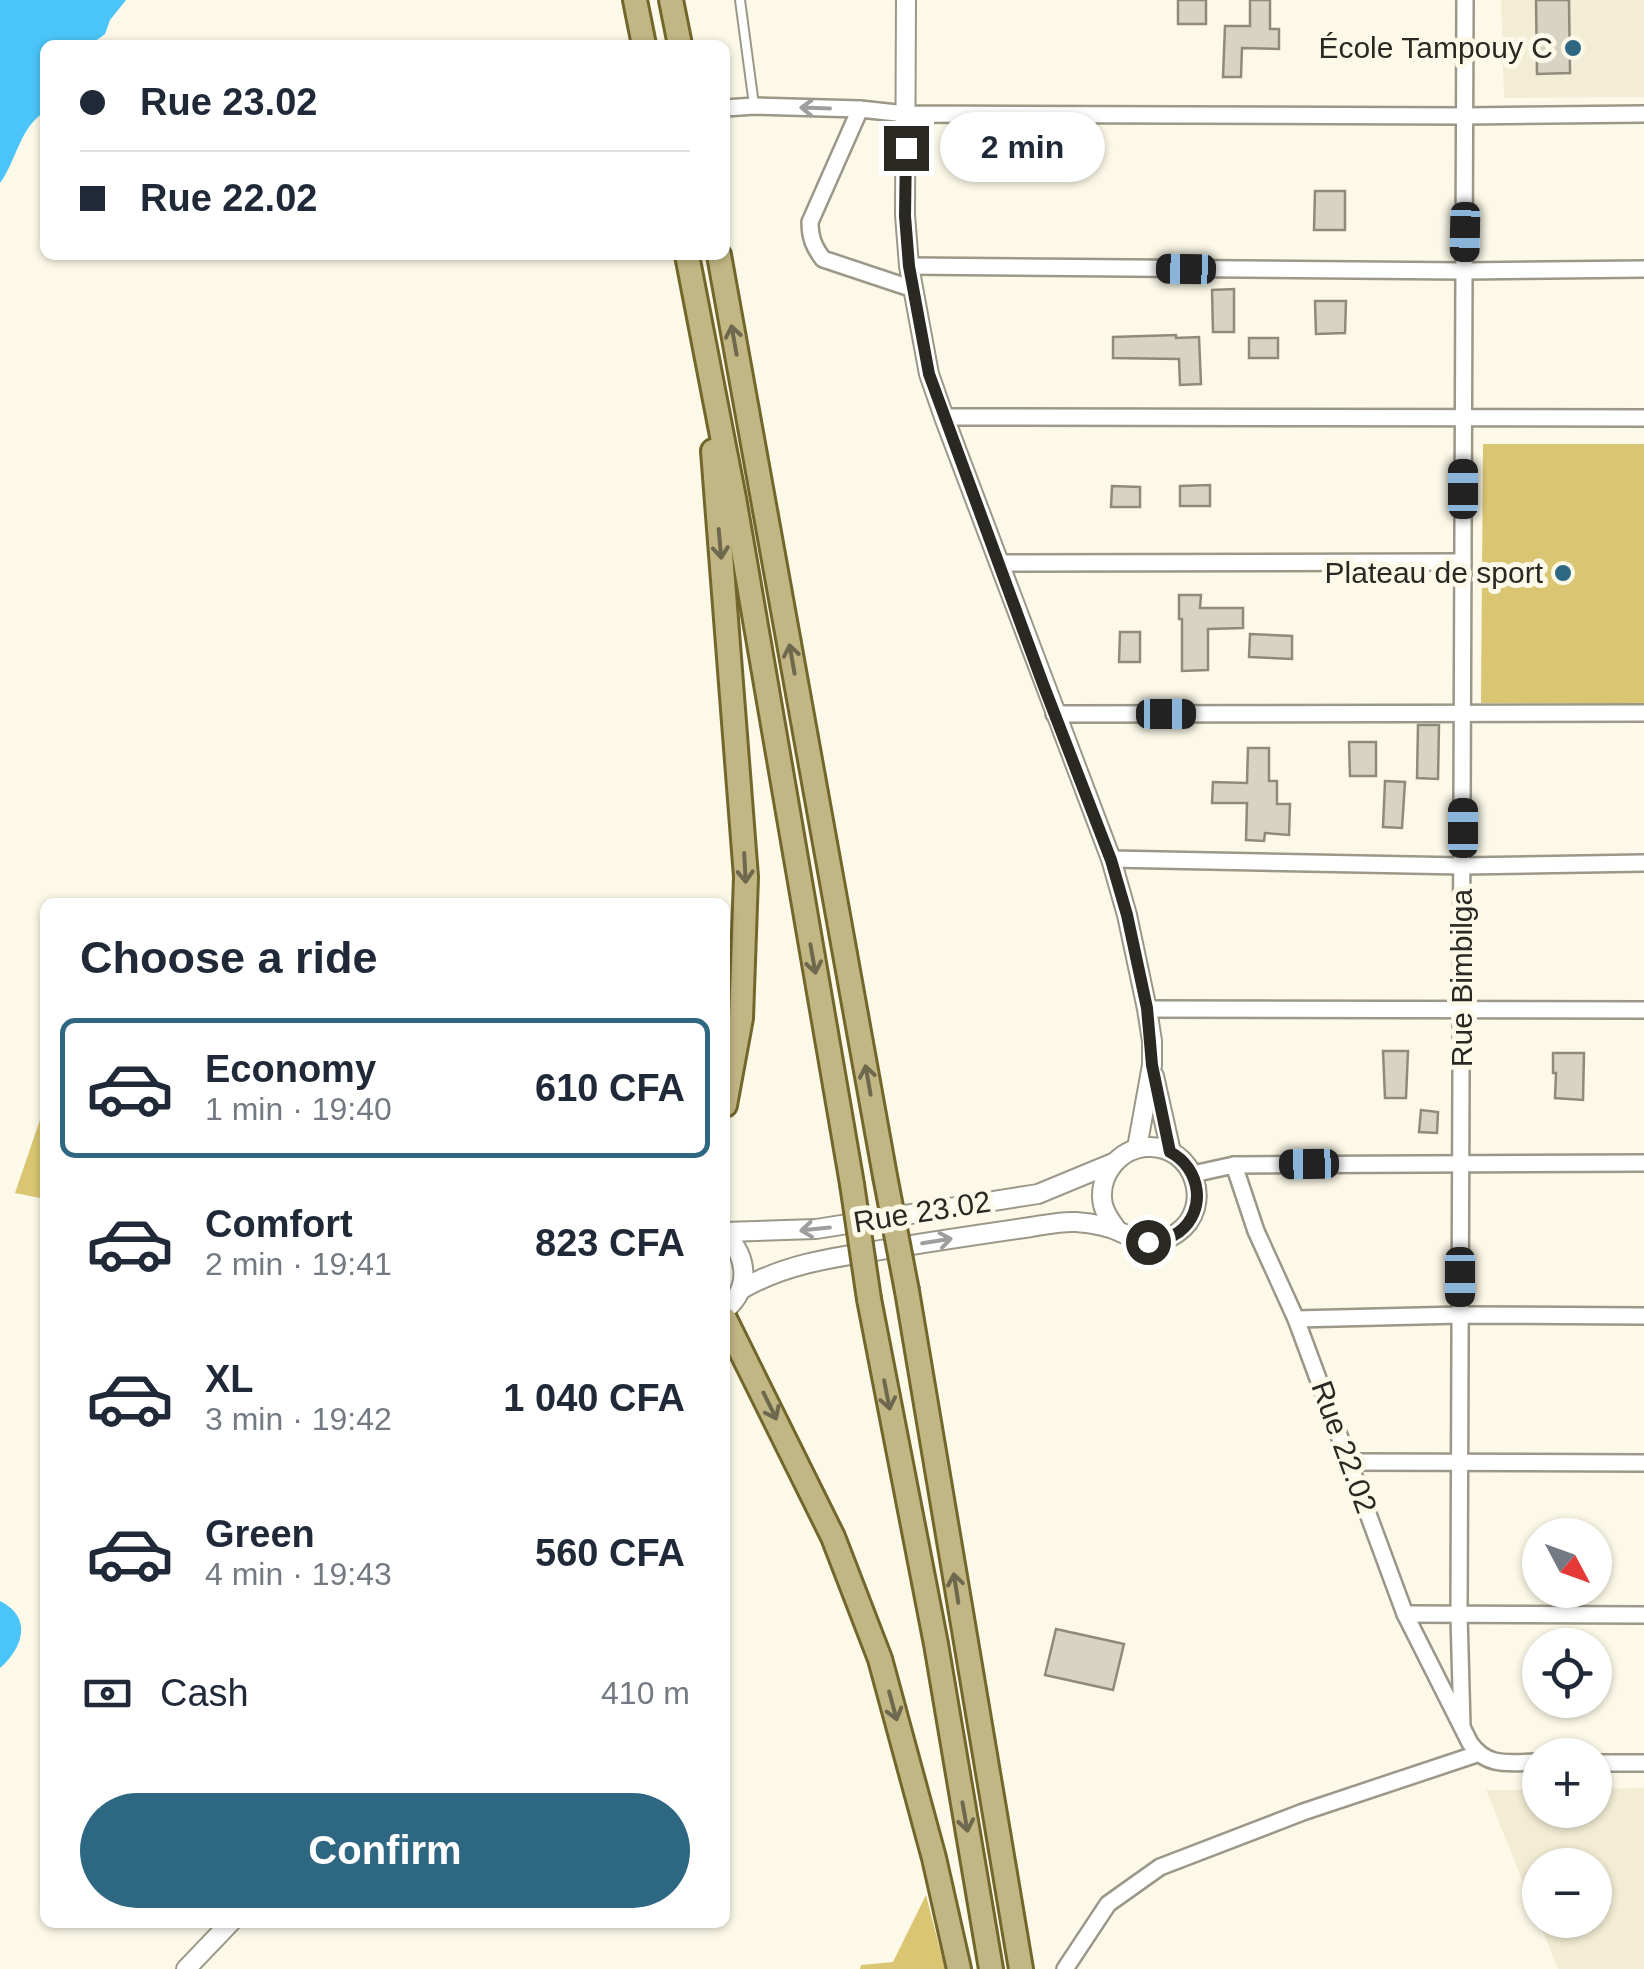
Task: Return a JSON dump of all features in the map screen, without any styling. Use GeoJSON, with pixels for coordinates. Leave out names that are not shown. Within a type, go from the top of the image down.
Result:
{"type":"FeatureCollection","features":[{"type":"Feature","properties":{"kind":"main road"},"geometry":{"type":"LineString","coordinates":[[635,0],[643,40]]}},
{"type":"Feature","properties":{"kind":"main road"},"geometry":{"type":"LineString","coordinates":[[671,0],[679,40]]}},
{"type":"Feature","properties":{"kind":"main road"},"geometry":{"type":"LineString","coordinates":[[687,260],[734,498],[869,1299],[936,1644],[991,1969]]}},
{"type":"Feature","properties":{"kind":"main road"},"geometry":{"type":"LineString","coordinates":[[720,260],[907,1291],[1021,1969]]}},
{"type":"Feature","properties":{"kind":"main road"},"geometry":{"type":"LineString","coordinates":[[704,342],[746,878],[741,1018],[730,1078]]}},
{"type":"Feature","properties":{"kind":"main road"},"geometry":{"type":"LineString","coordinates":[[730,1330],[833,1537],[880,1660],[934,1858],[959,1969]]}},
{"type":"Feature","properties":{"kind":"street"},"geometry":{"type":"LineString","coordinates":[[906,0],[905,216],[909,266],[929,374],[1111,860],[1147,1008],[1152,1065],[1170,1152]]}},
{"type":"Feature","properties":{"kind":"street","name":"Rue Bimbilga"},"geometry":{"type":"LineString","coordinates":[[1465,0],[1460,1615],[1462,1726],[1485,1758]]}},
{"type":"Feature","properties":{"kind":"street"},"geometry":{"type":"LineString","coordinates":[[730,108],[860,109],[906,114],[1644,114]]}},
{"type":"Feature","properties":{"kind":"street"},"geometry":{"type":"LineString","coordinates":[[860,109],[810,222],[810,234],[823,260],[913,289]]}},
{"type":"Feature","properties":{"kind":"street"},"geometry":{"type":"LineString","coordinates":[[909,266],[1644,270]]}},
{"type":"Feature","properties":{"kind":"street"},"geometry":{"type":"LineString","coordinates":[[944,416],[1644,418]]}},
{"type":"Feature","properties":{"kind":"street"},"geometry":{"type":"LineString","coordinates":[[998,563],[1463,562]]}},
{"type":"Feature","properties":{"kind":"street"},"geometry":{"type":"LineString","coordinates":[[1054,714],[1644,713]]}},
{"type":"Feature","properties":{"kind":"street"},"geometry":{"type":"LineString","coordinates":[[1111,860],[1463,866],[1644,863]]}},
{"type":"Feature","properties":{"kind":"street"},"geometry":{"type":"LineString","coordinates":[[1147,1008],[1644,1010]]}},
{"type":"Feature","properties":{"kind":"street"},"geometry":{"type":"LineString","coordinates":[[1152,1065],[1137,1148],[1151,1146],[1170,1152],[1186,1163],[1193,1174],[1234,1165],[1644,1162]]}},
{"type":"Feature","properties":{"kind":"street","name":"Rue 23.02"},"geometry":{"type":"LineString","coordinates":[[730,1233],[816,1230],[1038,1194],[1114,1163],[1137,1148]]}},
{"type":"Feature","properties":{"kind":"street"},"geometry":{"type":"LineString","coordinates":[[1114,1163],[1102,1189],[1102,1204],[1118,1231]]}},
{"type":"Feature","properties":{"kind":"street","name":"Rue 22.02"},"geometry":{"type":"LineString","coordinates":[[1234,1165],[1256,1230],[1296,1319],[1405,1614],[1462,1726]]}},
{"type":"Feature","properties":{"kind":"street","name":"Rue 23.02"},"geometry":{"type":"LineString","coordinates":[[742,1289],[765,1276],[824,1259],[1073,1221],[1118,1231],[1132,1239],[1164,1240],[1190,1220],[1198,1190],[1193,1174]]}},
{"type":"Feature","properties":{"kind":"street","name":"Rue 23.02"},"geometry":{"type":"LineString","coordinates":[[730,1238],[743,1258],[745,1274],[742,1289],[730,1306]]}},
{"type":"Feature","properties":{"kind":"street"},"geometry":{"type":"LineString","coordinates":[[1296,1319],[1644,1316]]}},
{"type":"Feature","properties":{"kind":"street"},"geometry":{"type":"LineString","coordinates":[[1350,1462],[1644,1463]]}},
{"type":"Feature","properties":{"kind":"street"},"geometry":{"type":"LineString","coordinates":[[1405,1614],[1644,1615]]}},
{"type":"Feature","properties":{"kind":"street"},"geometry":{"type":"LineString","coordinates":[[1065,1969],[1108,1904],[1160,1867],[1303,1812],[1485,1758],[1522,1761]]}},
{"type":"Feature","properties":{"kind":"street"},"geometry":{"type":"LineString","coordinates":[[1612,1762],[1644,1763]]}},
{"type":"Feature","properties":{"kind":"street"},"geometry":{"type":"LineString","coordinates":[[186,1969],[225,1928]]}},
{"type":"Feature","properties":{"kind":"lane"},"geometry":{"type":"LineString","coordinates":[[740,0],[754,106]]}},
{"type":"Feature","properties":{"kind":"shaded area","name":"École Tampouy C"},"geometry":{"type":"Polygon","coordinates":[[[1501,0],[1644,0],[1644,97],[1504,98],[1501,0]]]}},
{"type":"Feature","properties":{"kind":"shaded area","name":"Plateau de sport"},"geometry":{"type":"Polygon","coordinates":[[[1483,444],[1644,444],[1644,703],[1481,703],[1483,444]]]}},
{"type":"Feature","properties":{"kind":"shaded area"},"geometry":{"type":"Polygon","coordinates":[[[40,1120],[40,1198],[15,1193],[40,1120]]]}},
{"type":"Feature","properties":{"kind":"shaded area"},"geometry":{"type":"Polygon","coordinates":[[[1644,1788],[1644,1969],[1558,1969],[1546,1938],[1612,1938],[1612,1848],[1522,1848],[1522,1880],[1486,1790],[1522,1790],[1522,1828],[1612,1828],[1612,1789],[1644,1788]]]}},
{"type":"Feature","properties":{"kind":"shaded area"},"geometry":{"type":"Polygon","coordinates":[[[926,1895],[945,1969],[860,1969],[861,1965],[893,1962],[926,1895]]]}},
{"type":"Feature","properties":{"kind":"water"},"geometry":{"type":"Polygon","coordinates":[[[0,0],[126,0],[110,20],[105,34],[97,40],[40,40],[40,116],[24,135],[0,183],[0,0]]]}},
{"type":"Feature","properties":{"kind":"water"},"geometry":{"type":"Polygon","coordinates":[[[0,1601],[17,1615],[21,1633],[14,1651],[0,1668],[0,1601]]]}},
{"type":"Feature","properties":{"kind":"building"},"geometry":{"type":"Polygon","coordinates":[[[1178,0],[1206,0],[1206,24],[1178,24],[1178,0]]]}},
{"type":"Feature","properties":{"kind":"building"},"geometry":{"type":"Polygon","coordinates":[[[1250,0],[1270,0],[1270,29],[1279,29],[1279,49],[1242,48],[1241,77],[1223,77],[1225,26],[1250,26],[1250,0]]]}},
{"type":"Feature","properties":{"kind":"building"},"geometry":{"type":"Polygon","coordinates":[[[1536,0],[1569,0],[1570,73],[1537,74],[1536,0]]]}},
{"type":"Feature","properties":{"kind":"building"},"geometry":{"type":"Polygon","coordinates":[[[1315,191],[1345,191],[1345,230],[1314,230],[1315,191]]]}},
{"type":"Feature","properties":{"kind":"building"},"geometry":{"type":"Polygon","coordinates":[[[1234,289],[1234,332],[1213,332],[1212,290],[1234,289]]]}},
{"type":"Feature","properties":{"kind":"building"},"geometry":{"type":"Polygon","coordinates":[[[1315,301],[1346,301],[1345,333],[1316,334],[1315,301]]]}},
{"type":"Feature","properties":{"kind":"building"},"geometry":{"type":"Polygon","coordinates":[[[1113,337],[1199,337],[1201,384],[1180,385],[1179,359],[1113,358],[1113,337]]]}},
{"type":"Feature","properties":{"kind":"building"},"geometry":{"type":"Polygon","coordinates":[[[1249,338],[1278,338],[1278,358],[1249,358],[1249,338]]]}},
{"type":"Feature","properties":{"kind":"building"},"geometry":{"type":"Polygon","coordinates":[[[1210,485],[1210,506],[1180,506],[1180,486],[1210,485]]]}},
{"type":"Feature","properties":{"kind":"building"},"geometry":{"type":"Polygon","coordinates":[[[1112,486],[1140,487],[1140,507],[1111,507],[1112,486]]]}},
{"type":"Feature","properties":{"kind":"building"},"geometry":{"type":"Polygon","coordinates":[[[1179,595],[1201,595],[1200,608],[1243,608],[1243,628],[1208,629],[1208,670],[1182,671],[1179,595]]]}},
{"type":"Feature","properties":{"kind":"building"},"geometry":{"type":"Polygon","coordinates":[[[1120,632],[1140,632],[1140,662],[1119,662],[1120,632]]]}},
{"type":"Feature","properties":{"kind":"building"},"geometry":{"type":"Polygon","coordinates":[[[1250,634],[1292,636],[1292,659],[1249,657],[1250,634]]]}},
{"type":"Feature","properties":{"kind":"building"},"geometry":{"type":"Polygon","coordinates":[[[1418,725],[1439,725],[1438,779],[1417,778],[1418,725]]]}},
{"type":"Feature","properties":{"kind":"building"},"geometry":{"type":"Polygon","coordinates":[[[1349,742],[1376,742],[1376,776],[1350,776],[1349,742]]]}},
{"type":"Feature","properties":{"kind":"building"},"geometry":{"type":"Polygon","coordinates":[[[1248,748],[1269,748],[1269,781],[1277,781],[1277,804],[1290,804],[1289,835],[1265,833],[1264,841],[1246,840],[1247,803],[1212,803],[1213,782],[1247,783],[1248,748]]]}},
{"type":"Feature","properties":{"kind":"building"},"geometry":{"type":"Polygon","coordinates":[[[1385,781],[1405,782],[1402,828],[1383,827],[1385,781]]]}},
{"type":"Feature","properties":{"kind":"building"},"geometry":{"type":"Polygon","coordinates":[[[1383,1051],[1408,1051],[1406,1098],[1385,1098],[1383,1051]]]}},
{"type":"Feature","properties":{"kind":"building"},"geometry":{"type":"Polygon","coordinates":[[[1553,1053],[1584,1053],[1583,1100],[1555,1098],[1553,1053]]]}},
{"type":"Feature","properties":{"kind":"building"},"geometry":{"type":"Polygon","coordinates":[[[1421,1110],[1438,1112],[1437,1133],[1419,1132],[1421,1110]]]}},
{"type":"Feature","properties":{"kind":"building"},"geometry":{"type":"Polygon","coordinates":[[[1056,1629],[1124,1644],[1113,1690],[1045,1675],[1056,1629]]]}},
{"type":"Feature","properties":{"kind":"place","name":"École Tampouy C"},"geometry":{"type":"Point","coordinates":[1573,48]}},
{"type":"Feature","properties":{"kind":"place","name":"Plateau de sport"},"geometry":{"type":"Point","coordinates":[1563,573]}},
{"type":"Feature","properties":{"kind":"route"},"geometry":{"type":"LineString","coordinates":[[906,148],[909,266],[929,374],[1111,860],[1147,1008],[1152,1065],[1170,1152],[1186,1163],[1198,1190],[1190,1220],[1164,1240],[1148,1242]]}}]}
